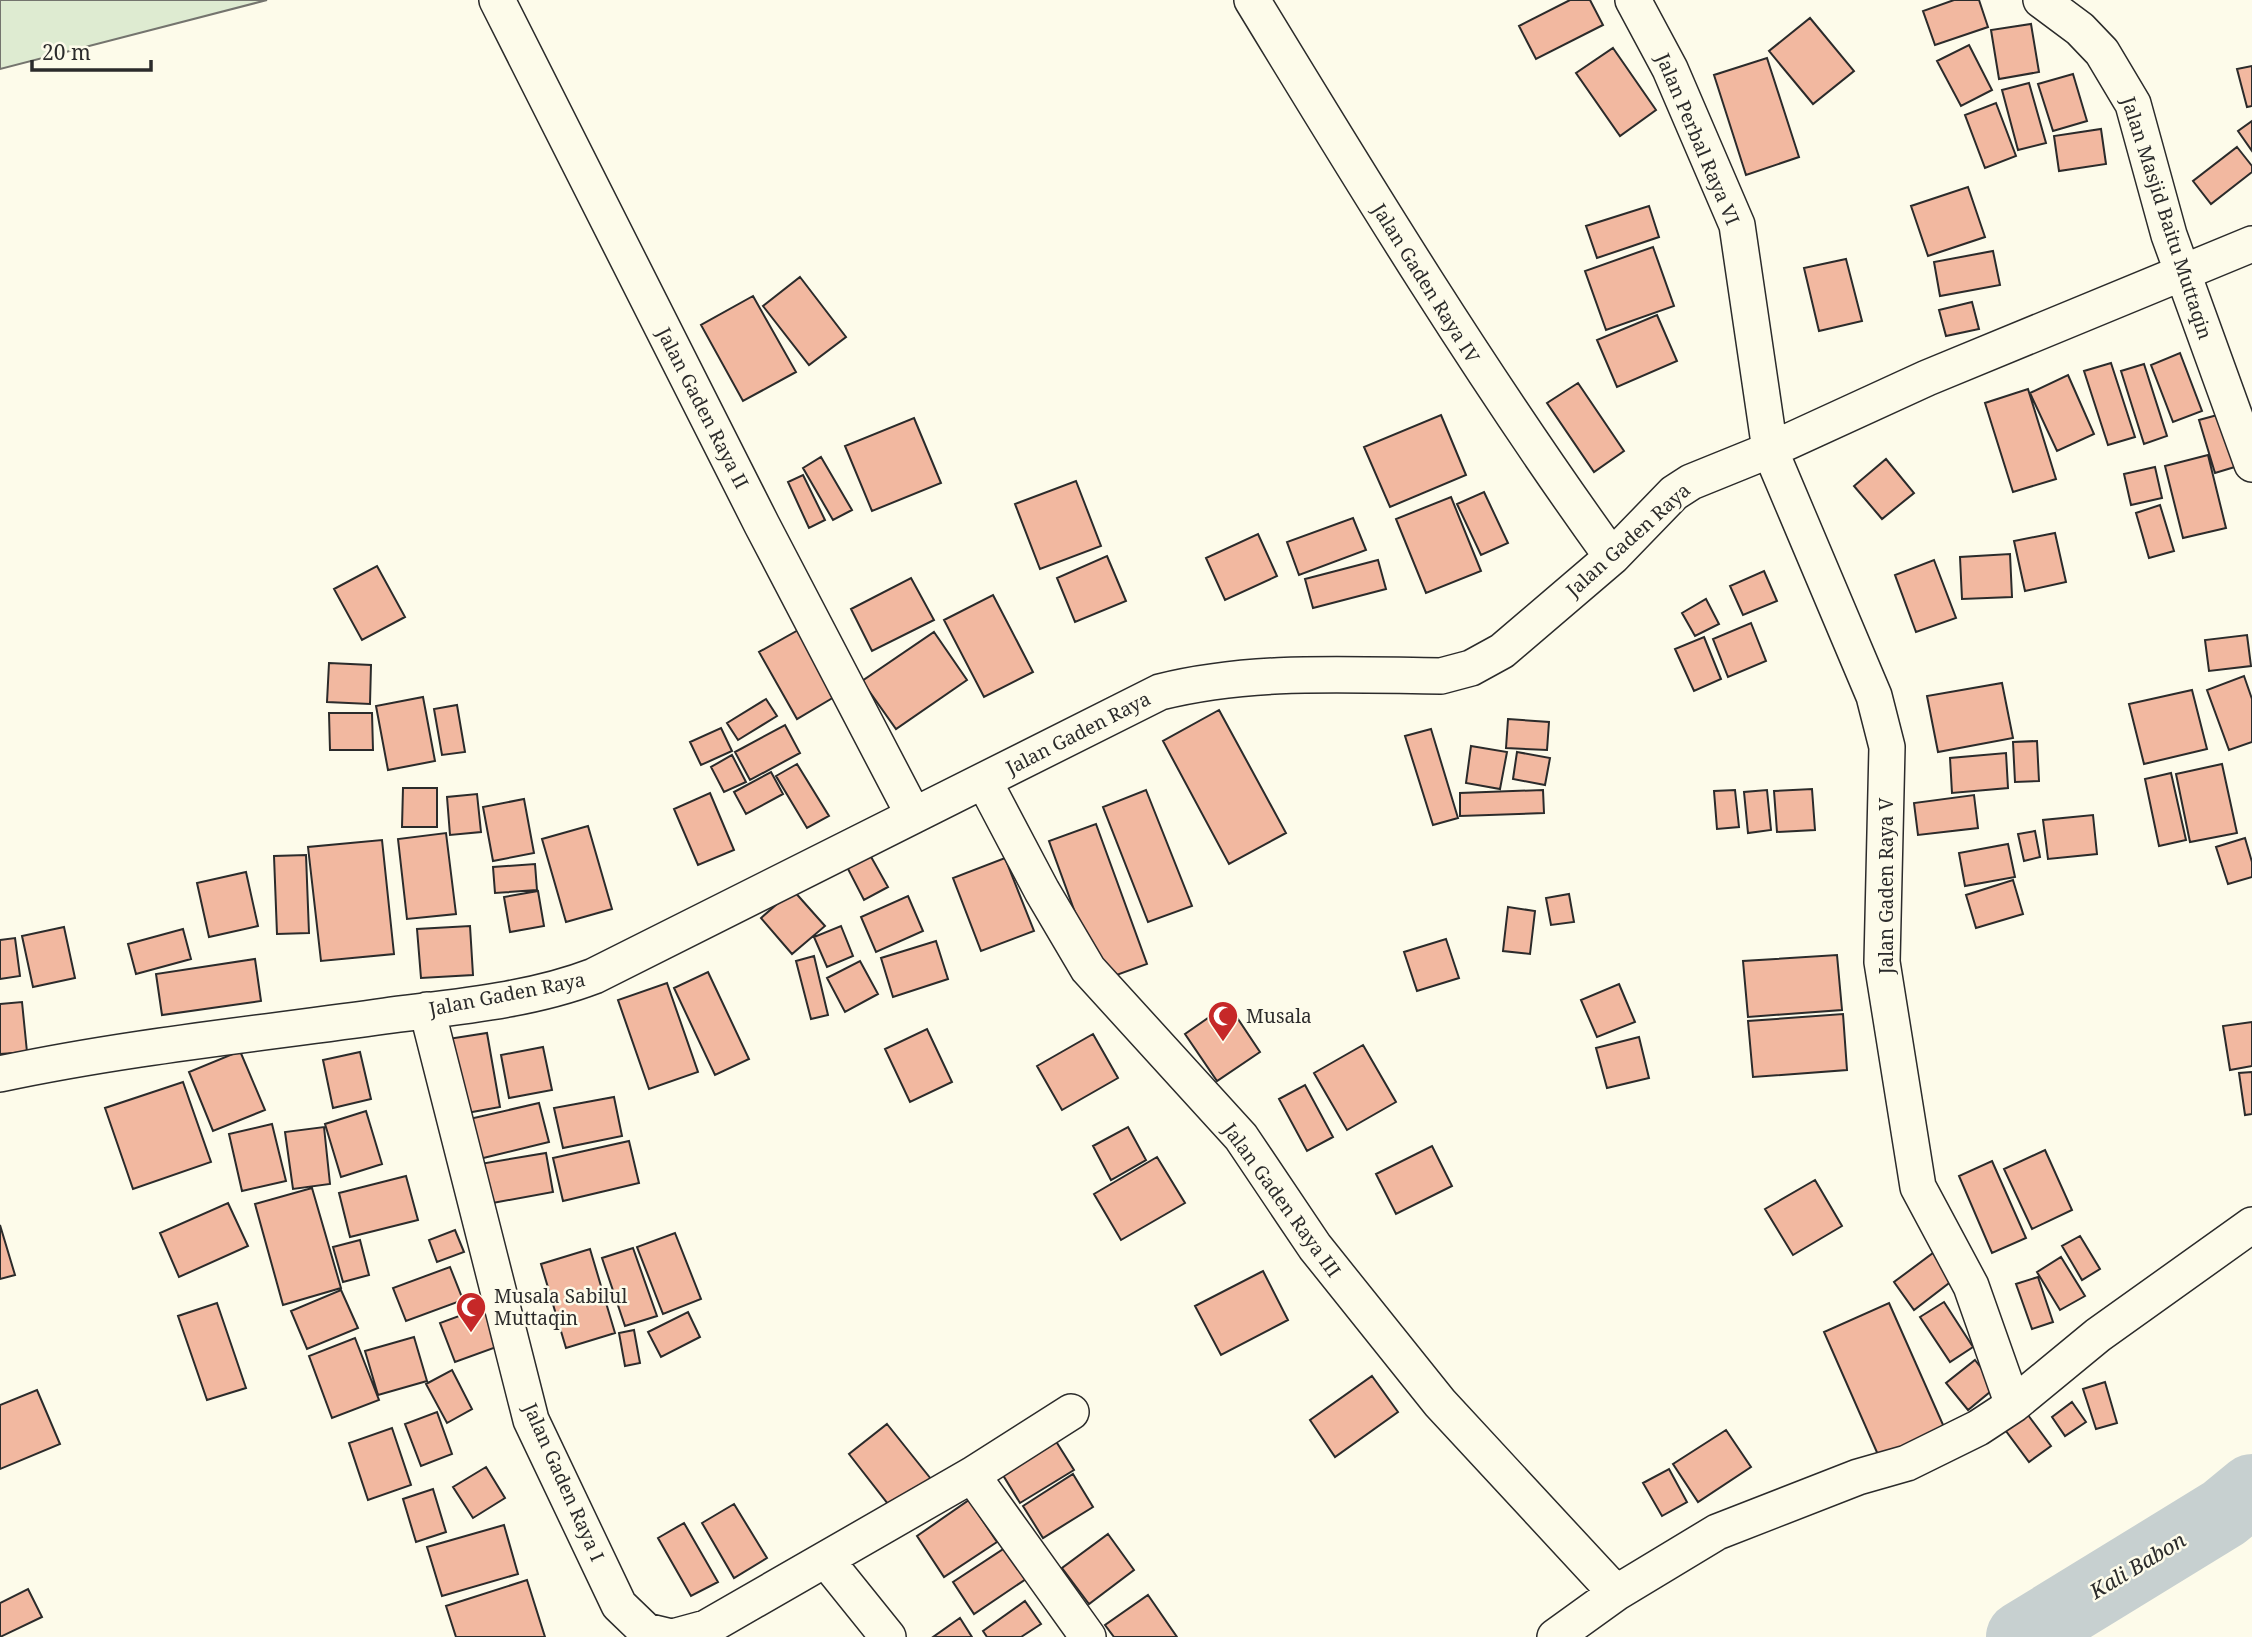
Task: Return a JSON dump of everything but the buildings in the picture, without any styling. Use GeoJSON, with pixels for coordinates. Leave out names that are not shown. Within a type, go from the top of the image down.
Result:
{"type":"FeatureCollection","features":[{"type":"Feature","properties":{"kind":"street","name":"Jalan Gaden Raya II"},"geometry":{"type":"LineString","coordinates":[[496,0],[762,525],[913,814]]}},
{"type":"Feature","properties":{"kind":"street","name":"Jalan Gaden Raya IV"},"geometry":{"type":"LineString","coordinates":[[1252,0],[1423,282],[1525,437],[1612,557]]}},
{"type":"Feature","properties":{"kind":"street","name":"Jalan Perbal Raya VI"},"geometry":{"type":"LineString","coordinates":[[1633,0],[1670,69],[1737,225],[1770,450]]}},
{"type":"Feature","properties":{"kind":"street","name":"Jalan Masjid Baitu Muttaqin"},"geometry":{"type":"LineString","coordinates":[[2041,0],[2080,29],[2102,52],[2133,104],[2181,272],[2252,464]]}},
{"type":"Feature","properties":{"kind":"street","name":"Jalan Gaden Raya"},"geometry":{"type":"LineString","coordinates":[[0,1074],[61,1061],[427,1010],[571,985],[594,976],[1160,692],[1196,683],[1299,675],[1441,676],[1471,668],[1502,650],[1612,557],[1674,493],[1701,477],[1770,450],[1927,378],[2252,244]]}},
{"type":"Feature","properties":{"kind":"street","name":"Jalan Gaden Raya V"},"geometry":{"type":"LineString","coordinates":[[1770,450],[1874,696],[1887,747],[1882,961],[1917,1187],[1971,1286],[2013,1405]]}},
{"type":"Feature","properties":{"kind":"street","name":"Jalan Gaden Raya III"},"geometry":{"type":"LineString","coordinates":[[984,781],[1087,969],[1241,1137],[1345,1286],[1440,1403],[1616,1593]]}},
{"type":"Feature","properties":{"kind":"street","name":"Jalan Gaden Raya I"},"geometry":{"type":"LineString","coordinates":[[427,1010],[531,1420],[619,1605],[646,1631],[672,1637],[706,1628],[972,1475],[1071,1412]]}},
{"type":"Feature","properties":{"kind":"street"},"geometry":{"type":"LineString","coordinates":[[1555,1637],[1616,1593],[1717,1532],[1858,1477],[1908,1463],[1955,1441],[2013,1405],[2098,1335],[2252,1226]]}},
{"type":"Feature","properties":{"kind":"street"},"geometry":{"type":"LineString","coordinates":[[972,1475],[1088,1637]]}},
{"type":"Feature","properties":{"kind":"street"},"geometry":{"type":"LineString","coordinates":[[826,1560],[888,1637]]}},
{"type":"Feature","properties":{"kind":"green space"},"geometry":{"type":"Polygon","coordinates":[[[0,0],[267,0],[0,69],[0,0]]]}},
{"type":"Feature","properties":{"kind":"waterway","name":"Kali Babon"},"geometry":{"type":"LineString","coordinates":[[2022,1637],[2224,1513],[2252,1490]]}},
{"type":"Feature","properties":{"kind":"place","name":"Musala"},"geometry":{"type":"Point","coordinates":[1223,1043]}},
{"type":"Feature","properties":{"kind":"place","name":"Musala Sabilul Muttaqin"},"geometry":{"type":"Point","coordinates":[471,1334]}}]}
